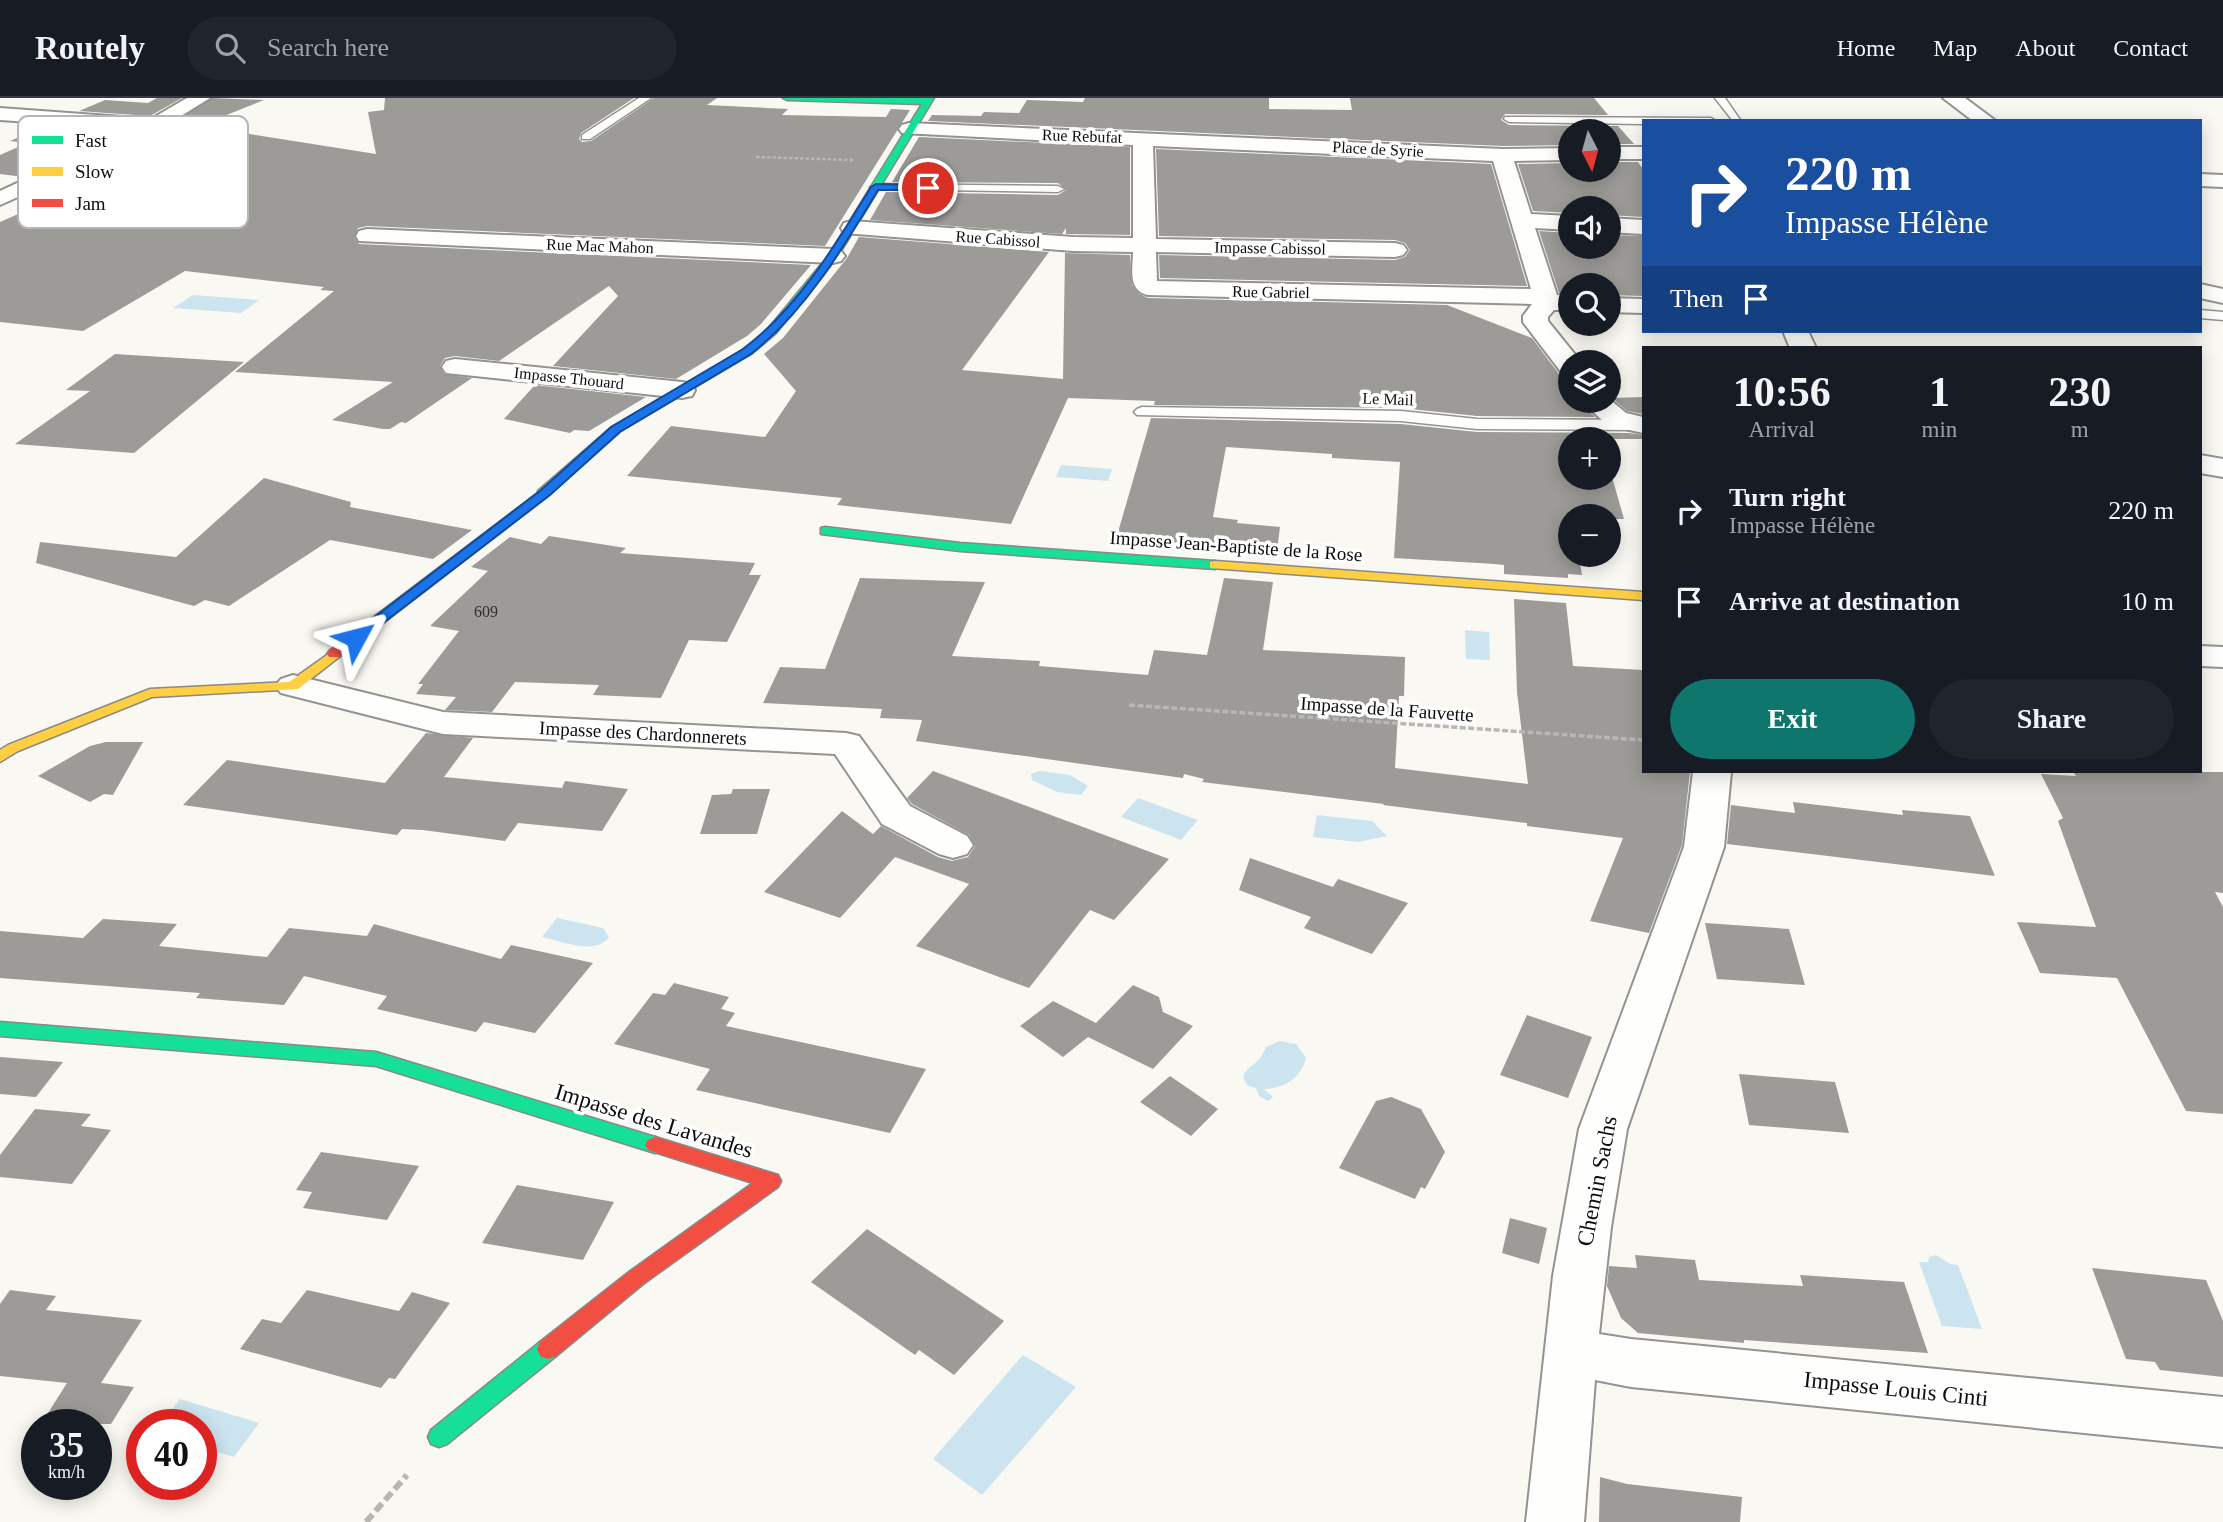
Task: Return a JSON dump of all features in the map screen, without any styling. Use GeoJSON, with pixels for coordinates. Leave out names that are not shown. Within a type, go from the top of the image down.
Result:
{"type":"FeatureCollection","features":[{"type":"Feature","properties":{"kind":"street"},"geometry":{"type":"LineString","coordinates":[[172,116],[201,98]]}},
{"type":"Feature","properties":{"kind":"street"},"geometry":{"type":"LineString","coordinates":[[787,98],[928,100]]}},
{"type":"Feature","properties":{"kind":"street"},"geometry":{"type":"LineString","coordinates":[[1952,98],[1983,119]]}},
{"type":"Feature","properties":{"kind":"street"},"geometry":{"type":"LineString","coordinates":[[0,757],[13,748],[150,693],[293,686],[545,492],[615,429],[747,352],[766,337],[833,256],[928,100]]}},
{"type":"Feature","properties":{"kind":"street"},"geometry":{"type":"LineString","coordinates":[[0,114],[29,116]]}},
{"type":"Feature","properties":{"kind":"street","name":"Rue Rebufat"},"geometry":{"type":"LineString","coordinates":[[909,130],[1255,143]]}},
{"type":"Feature","properties":{"kind":"street","name":"Rue Gabriel"},"geometry":{"type":"LineString","coordinates":[[1143,138],[1145,285],[1157,289],[1554,301]]}},
{"type":"Feature","properties":{"kind":"street","name":"Place de Syrie"},"geometry":{"type":"LineString","coordinates":[[1255,143],[1505,162]]}},
{"type":"Feature","properties":{"kind":"street"},"geometry":{"type":"LineString","coordinates":[[1621,153],[1642,153]]}},
{"type":"Feature","properties":{"kind":"street"},"geometry":{"type":"LineString","coordinates":[[1558,155],[1505,162],[1522,220],[1554,301],[1535,317],[1536,322],[1558,350]]}},
{"type":"Feature","properties":{"kind":"street","name":"Place de Syrie"},"geometry":{"type":"LineString","coordinates":[[1374,170],[1505,162]]}},
{"type":"Feature","properties":{"kind":"street"},"geometry":{"type":"LineString","coordinates":[[2202,180],[2223,181]]}},
{"type":"Feature","properties":{"kind":"street"},"geometry":{"type":"LineString","coordinates":[[1522,220],[1558,222]]}},
{"type":"Feature","properties":{"kind":"street"},"geometry":{"type":"LineString","coordinates":[[1621,226],[1642,227]]}},
{"type":"Feature","properties":{"kind":"street","name":"Rue Cabissol"},"geometry":{"type":"LineString","coordinates":[[852,228],[1052,243],[1145,245]]}},
{"type":"Feature","properties":{"kind":"street","name":"Rue Mac Mahon"},"geometry":{"type":"LineString","coordinates":[[367,236],[833,256]]}},
{"type":"Feature","properties":{"kind":"street","name":"Impasse Cabissol"},"geometry":{"type":"LineString","coordinates":[[1145,245],[1395,250]]}},
{"type":"Feature","properties":{"kind":"street"},"geometry":{"type":"LineString","coordinates":[[2202,301],[2223,296]]}},
{"type":"Feature","properties":{"kind":"street"},"geometry":{"type":"LineString","coordinates":[[1621,305],[1642,306]]}},
{"type":"Feature","properties":{"kind":"street","name":"Impasse Thouard"},"geometry":{"type":"LineString","coordinates":[[455,367],[682,390]]}},
{"type":"Feature","properties":{"kind":"street"},"geometry":{"type":"LineString","coordinates":[[1606,413],[1640,432]]}},
{"type":"Feature","properties":{"kind":"street"},"geometry":{"type":"LineString","coordinates":[[2202,464],[2223,468]]}},
{"type":"Feature","properties":{"kind":"street","name":"Impasse Jean-Baptiste de la Rose"},"geometry":{"type":"LineString","coordinates":[[825,531],[960,547],[1642,596]]}},
{"type":"Feature","properties":{"kind":"street"},"geometry":{"type":"LineString","coordinates":[[2202,656],[2223,657]]}},
{"type":"Feature","properties":{"kind":"street","name":"Impasse des Chardonnerets"},"geometry":{"type":"LineString","coordinates":[[293,686],[443,723],[846,744],[896,816],[953,845]]}},
{"type":"Feature","properties":{"kind":"street","name":"Chemin Sachs"},"geometry":{"type":"LineString","coordinates":[[1555,1522],[1570,1352],[1587,1215],[1603,1129],[1704,847],[1712,773]]}},
{"type":"Feature","properties":{"kind":"street","name":"Impasse des Lavandes"},"geometry":{"type":"LineString","coordinates":[[0,1029],[376,1059],[771,1181],[636,1278],[439,1437]]}},
{"type":"Feature","properties":{"kind":"street","name":"Impasse Louis Cinti"},"geometry":{"type":"LineString","coordinates":[[1570,1352],[1631,1363],[2223,1422]]}},
{"type":"Feature","properties":{"kind":"lane"},"geometry":{"type":"LineString","coordinates":[[586,137],[646,98]]}},
{"type":"Feature","properties":{"kind":"lane"},"geometry":{"type":"LineString","coordinates":[[1720,98],[1737,119]]}},
{"type":"Feature","properties":{"kind":"lane"},"geometry":{"type":"LineString","coordinates":[[1509,119],[1642,120]]}},
{"type":"Feature","properties":{"kind":"lane"},"geometry":{"type":"LineString","coordinates":[[876,187],[1058,189]]}},
{"type":"Feature","properties":{"kind":"lane"},"geometry":{"type":"LineString","coordinates":[[2202,303],[2223,316]]}},
{"type":"Feature","properties":{"kind":"lane","name":"Le Mail"},"geometry":{"type":"LineString","coordinates":[[1142,412],[1401,416],[1640,432]]}},
{"type":"Feature","properties":{"kind":"path"},"geometry":{"type":"LineString","coordinates":[[756,157],[891,161]]}},
{"type":"Feature","properties":{"kind":"path","name":"Impasse de la Fauvette"},"geometry":{"type":"LineString","coordinates":[[1129,705],[1642,740]]}},
{"type":"Feature","properties":{"kind":"path"},"geometry":{"type":"LineString","coordinates":[[366,1522],[439,1437]]}},
{"type":"Feature","properties":{"kind":"water"},"geometry":{"type":"Polygon","coordinates":[[[193,295],[259,300],[241,313],[173,308],[193,295]]]}},
{"type":"Feature","properties":{"kind":"water"},"geometry":{"type":"Polygon","coordinates":[[[1061,465],[1112,469],[1108,481],[1056,477],[1061,465]]]}},
{"type":"Feature","properties":{"kind":"water"},"geometry":{"type":"Polygon","coordinates":[[[1465,630],[1489,632],[1490,660],[1466,659],[1465,630]]]}},
{"type":"Feature","properties":{"kind":"water"},"geometry":{"type":"Polygon","coordinates":[[[1040,771],[1070,775],[1088,786],[1081,795],[1057,792],[1032,780],[1031,774],[1040,771]]]}},
{"type":"Feature","properties":{"kind":"water"},"geometry":{"type":"Polygon","coordinates":[[[1138,798],[1198,820],[1181,840],[1121,817],[1138,798]]]}},
{"type":"Feature","properties":{"kind":"water"},"geometry":{"type":"Polygon","coordinates":[[[1317,815],[1372,821],[1387,836],[1358,842],[1313,837],[1317,815]]]}},
{"type":"Feature","properties":{"kind":"water"},"geometry":{"type":"Polygon","coordinates":[[[557,918],[603,928],[609,937],[603,943],[587,946],[542,937],[557,918]]]}},
{"type":"Feature","properties":{"kind":"water"},"geometry":{"type":"Polygon","coordinates":[[[1280,1041],[1296,1044],[1306,1058],[1300,1072],[1291,1081],[1279,1087],[1264,1089],[1273,1097],[1268,1101],[1259,1096],[1256,1088],[1247,1085],[1243,1077],[1266,1047],[1280,1041]]]}},
{"type":"Feature","properties":{"kind":"water"},"geometry":{"type":"Polygon","coordinates":[[[1936,1255],[1950,1264],[1958,1265],[1982,1329],[1942,1326],[1919,1262],[1928,1262],[1929,1257],[1936,1255]]]}},
{"type":"Feature","properties":{"kind":"water"},"geometry":{"type":"Polygon","coordinates":[[[1023,1355],[1076,1387],[982,1495],[933,1459],[1023,1355]]]}},
{"type":"Feature","properties":{"kind":"water"},"geometry":{"type":"Polygon","coordinates":[[[180,1399],[213,1409],[172,1409],[180,1399]]]}},
{"type":"Feature","properties":{"kind":"water"},"geometry":{"type":"Polygon","coordinates":[[[217,1410],[259,1423],[234,1457],[217,1452],[217,1410]]]}},
{"type":"Feature","properties":{"kind":"building"},"geometry":{"type":"Polygon","coordinates":[[[157,98],[182,98],[150,116],[79,111],[105,100],[148,103],[157,98]]]}},
{"type":"Feature","properties":{"kind":"building"},"geometry":{"type":"Polygon","coordinates":[[[212,98],[264,100],[224,116],[184,116],[212,98]]]}},
{"type":"Feature","properties":{"kind":"building"},"geometry":{"type":"Polygon","coordinates":[[[385,98],[634,98],[581,133],[579,139],[582,142],[591,141],[654,98],[717,98],[707,105],[788,109],[782,115],[886,117],[891,109],[910,110],[825,246],[367,226],[358,228],[354,237],[359,244],[811,265],[761,324],[747,336],[676,379],[553,366],[618,296],[609,286],[499,361],[455,356],[445,358],[440,366],[444,374],[472,378],[406,423],[401,422],[390,429],[332,420],[393,382],[235,372],[334,291],[320,290],[324,287],[185,271],[83,331],[0,322],[0,222],[18,214],[18,228],[248,228],[248,134],[376,154],[368,112],[384,110],[385,98]]]}},
{"type":"Feature","properties":{"kind":"building"},"geometry":{"type":"Polygon","coordinates":[[[1085,98],[1269,98],[1269,109],[1352,110],[1350,98],[1594,98],[1608,115],[1505,114],[1501,120],[1509,125],[1558,125],[1558,145],[1502,146],[928,121],[932,115],[981,116],[984,112],[1019,113],[1027,100],[1083,102],[1085,98]]]}},
{"type":"Feature","properties":{"kind":"building"},"geometry":{"type":"Polygon","coordinates":[[[1621,129],[1634,144],[1621,144],[1621,129]]]}},
{"type":"Feature","properties":{"kind":"building"},"geometry":{"type":"Polygon","coordinates":[[[919,137],[1130,147],[1130,235],[1066,234],[1066,228],[1062,234],[870,220],[886,192],[1058,195],[1066,190],[1058,183],[892,182],[919,137]]]}},
{"type":"Feature","properties":{"kind":"building"},"geometry":{"type":"Polygon","coordinates":[[[18,147],[18,176],[0,174],[0,155],[18,147]]]}},
{"type":"Feature","properties":{"kind":"building"},"geometry":{"type":"Polygon","coordinates":[[[1156,149],[1491,164],[1527,286],[1160,278],[1159,255],[1395,260],[1405,257],[1410,250],[1405,243],[1395,240],[1159,236],[1156,149]]]}},
{"type":"Feature","properties":{"kind":"building"},"geometry":{"type":"Polygon","coordinates":[[[1621,162],[1638,162],[1642,168],[1642,217],[1621,216],[1621,196],[1558,196],[1558,212],[1533,211],[1518,164],[1558,163],[1558,182],[1621,182],[1621,162]]]}},
{"type":"Feature","properties":{"kind":"building"},"geometry":{"type":"Polygon","coordinates":[[[1539,231],[1558,232],[1558,259],[1621,259],[1621,235],[1642,236],[1642,296],[1621,295],[1621,273],[1558,273],[1558,290],[1539,231]]]}},
{"type":"Feature","properties":{"kind":"building"},"geometry":{"type":"Polygon","coordinates":[[[859,237],[1049,252],[962,370],[1063,379],[1065,253],[1130,255],[1132,285],[1148,298],[1447,305],[1532,338],[1558,373],[1558,413],[1591,413],[1595,417],[1477,416],[1401,408],[1154,405],[1155,401],[1068,398],[1011,524],[837,505],[842,498],[627,476],[671,426],[765,437],[796,391],[764,354],[783,338],[847,258],[859,237]]]}},
{"type":"Feature","properties":{"kind":"building"},"geometry":{"type":"Polygon","coordinates":[[[115,354],[244,362],[134,453],[15,444],[90,391],[66,390],[115,354]]]}},
{"type":"Feature","properties":{"kind":"building"},"geometry":{"type":"Polygon","coordinates":[[[535,385],[646,397],[589,431],[574,430],[570,433],[504,419],[535,385]]]}},
{"type":"Feature","properties":{"kind":"building"},"geometry":{"type":"Polygon","coordinates":[[[1642,397],[1642,414],[1627,411],[1621,406],[1621,398],[1642,397]]]}},
{"type":"Feature","properties":{"kind":"building"},"geometry":{"type":"Polygon","coordinates":[[[1151,418],[1401,424],[1477,432],[1558,433],[1558,490],[1616,490],[1620,504],[1558,504],[1558,567],[1581,567],[1582,575],[1568,574],[1568,578],[1504,574],[1504,565],[1394,558],[1400,462],[1332,458],[1332,454],[1226,447],[1213,517],[1238,520],[1237,523],[1280,527],[1276,558],[1229,554],[1232,542],[1228,554],[1114,546],[1151,418]]]}},
{"type":"Feature","properties":{"kind":"building"},"geometry":{"type":"Polygon","coordinates":[[[1621,433],[1642,435],[1642,439],[1621,439],[1621,433]]]}},
{"type":"Feature","properties":{"kind":"building"},"geometry":{"type":"Polygon","coordinates":[[[264,478],[351,502],[350,507],[472,530],[433,559],[330,540],[229,606],[205,600],[194,606],[36,563],[40,542],[176,557],[264,478]]]}},
{"type":"Feature","properties":{"kind":"building"},"geometry":{"type":"Polygon","coordinates":[[[549,536],[626,548],[620,553],[755,563],[749,575],[761,575],[727,642],[689,640],[661,698],[593,695],[599,685],[515,682],[492,712],[445,710],[456,697],[416,694],[423,684],[418,684],[459,631],[430,626],[488,571],[471,567],[510,537],[541,544],[549,536]]]}},
{"type":"Feature","properties":{"kind":"building"},"geometry":{"type":"Polygon","coordinates":[[[860,578],[985,582],[952,656],[1040,661],[1039,666],[1148,675],[1154,650],[1207,655],[1224,578],[1273,582],[1263,650],[1405,657],[1404,696],[1399,696],[1395,768],[1528,784],[1517,692],[1514,599],[1566,603],[1573,666],[1642,670],[1642,773],[1690,773],[1682,845],[1649,933],[1590,921],[1623,838],[1527,826],[1527,823],[1202,782],[1204,779],[1184,774],[1183,778],[916,741],[922,720],[880,718],[882,709],[763,703],[780,667],[825,669],[860,578]]]}},
{"type":"Feature","properties":{"kind":"building"},"geometry":{"type":"Polygon","coordinates":[[[426,733],[473,738],[444,777],[562,788],[565,781],[628,789],[602,831],[518,823],[505,841],[423,830],[402,829],[397,835],[183,805],[227,760],[385,783],[426,733]]]}},
{"type":"Feature","properties":{"kind":"building"},"geometry":{"type":"Polygon","coordinates":[[[106,742],[143,742],[113,795],[104,794],[90,802],[38,776],[90,746],[106,742]]]}},
{"type":"Feature","properties":{"kind":"building"},"geometry":{"type":"Polygon","coordinates":[[[933,771],[1169,859],[1114,920],[1090,910],[1029,988],[916,946],[969,884],[895,857],[840,918],[764,892],[842,811],[873,834],[881,826],[938,857],[952,861],[968,857],[975,846],[969,835],[912,804],[907,798],[933,771]]]}},
{"type":"Feature","properties":{"kind":"building"},"geometry":{"type":"Polygon","coordinates":[[[2223,772],[2223,893],[2215,892],[2223,907],[2223,1114],[2186,1111],[2117,978],[2040,973],[2017,922],[2096,927],[2058,821],[2063,818],[2041,774],[2076,776],[2074,773],[2223,772]]]}},
{"type":"Feature","properties":{"kind":"building"},"geometry":{"type":"Polygon","coordinates":[[[733,789],[770,789],[757,834],[700,834],[712,795],[731,794],[733,789]]]}},
{"type":"Feature","properties":{"kind":"building"},"geometry":{"type":"Polygon","coordinates":[[[1793,802],[1903,815],[1902,810],[1970,816],[1995,876],[1727,844],[1731,805],[1795,813],[1793,802]]]}},
{"type":"Feature","properties":{"kind":"building"},"geometry":{"type":"Polygon","coordinates":[[[1250,858],[1333,887],[1338,879],[1408,903],[1372,954],[1304,928],[1311,917],[1239,890],[1250,858]]]}},
{"type":"Feature","properties":{"kind":"building"},"geometry":{"type":"Polygon","coordinates":[[[103,919],[177,924],[159,946],[267,957],[289,928],[367,936],[374,924],[501,959],[511,945],[593,963],[535,1033],[484,1022],[476,1032],[377,1009],[387,996],[304,976],[284,1005],[196,998],[200,993],[0,978],[0,931],[83,938],[103,919]]]}},
{"type":"Feature","properties":{"kind":"building"},"geometry":{"type":"Polygon","coordinates":[[[1705,923],[1789,929],[1805,985],[1717,979],[1705,923]]]}},
{"type":"Feature","properties":{"kind":"building"},"geometry":{"type":"Polygon","coordinates":[[[674,983],[729,997],[721,1009],[735,1013],[726,1026],[926,1069],[890,1133],[696,1090],[710,1069],[614,1044],[653,993],[665,995],[674,983]]]}},
{"type":"Feature","properties":{"kind":"building"},"geometry":{"type":"Polygon","coordinates":[[[1133,985],[1159,997],[1163,1012],[1193,1026],[1153,1069],[1088,1037],[1063,1057],[1020,1026],[1053,1001],[1096,1023],[1133,985]]]}},
{"type":"Feature","properties":{"kind":"building"},"geometry":{"type":"Polygon","coordinates":[[[1527,1015],[1592,1037],[1568,1098],[1500,1075],[1527,1015]]]}},
{"type":"Feature","properties":{"kind":"building"},"geometry":{"type":"Polygon","coordinates":[[[0,1057],[63,1062],[36,1097],[0,1094],[0,1057]]]}},
{"type":"Feature","properties":{"kind":"building"},"geometry":{"type":"Polygon","coordinates":[[[1739,1074],[1835,1082],[1849,1133],[1749,1125],[1739,1074]]]}},
{"type":"Feature","properties":{"kind":"building"},"geometry":{"type":"Polygon","coordinates":[[[1170,1076],[1218,1109],[1191,1136],[1140,1102],[1170,1076]]]}},
{"type":"Feature","properties":{"kind":"building"},"geometry":{"type":"Polygon","coordinates":[[[1391,1097],[1421,1109],[1445,1152],[1425,1189],[1421,1187],[1415,1199],[1339,1168],[1376,1101],[1391,1097]]]}},
{"type":"Feature","properties":{"kind":"building"},"geometry":{"type":"Polygon","coordinates":[[[35,1109],[91,1114],[81,1126],[111,1130],[72,1184],[0,1177],[0,1155],[35,1109]]]}},
{"type":"Feature","properties":{"kind":"building"},"geometry":{"type":"Polygon","coordinates":[[[321,1152],[419,1166],[387,1220],[303,1208],[312,1192],[296,1190],[321,1152]]]}},
{"type":"Feature","properties":{"kind":"building"},"geometry":{"type":"Polygon","coordinates":[[[517,1185],[614,1202],[583,1260],[482,1243],[517,1185]]]}},
{"type":"Feature","properties":{"kind":"building"},"geometry":{"type":"Polygon","coordinates":[[[1510,1218],[1547,1228],[1539,1264],[1502,1253],[1510,1218]]]}},
{"type":"Feature","properties":{"kind":"building"},"geometry":{"type":"Polygon","coordinates":[[[867,1229],[1004,1321],[954,1375],[919,1350],[915,1355],[811,1282],[867,1229]]]}},
{"type":"Feature","properties":{"kind":"building"},"geometry":{"type":"Polygon","coordinates":[[[1635,1255],[1695,1260],[1699,1280],[1803,1286],[1800,1275],[1904,1282],[1928,1353],[1744,1340],[1744,1343],[1638,1333],[1621,1318],[1607,1286],[1609,1266],[1637,1268],[1635,1255]]]}},
{"type":"Feature","properties":{"kind":"building"},"geometry":{"type":"Polygon","coordinates":[[[2092,1268],[2206,1280],[2223,1321],[2223,1377],[2160,1370],[2155,1362],[2126,1359],[2092,1268]]]}},
{"type":"Feature","properties":{"kind":"building"},"geometry":{"type":"Polygon","coordinates":[[[10,1290],[56,1296],[46,1310],[142,1320],[101,1383],[134,1387],[112,1422],[112,1409],[51,1409],[67,1383],[0,1376],[0,1304],[10,1290]]]}},
{"type":"Feature","properties":{"kind":"building"},"geometry":{"type":"Polygon","coordinates":[[[307,1290],[399,1311],[412,1292],[450,1303],[395,1379],[389,1378],[381,1388],[240,1349],[262,1319],[281,1323],[307,1290]]]}},
{"type":"Feature","properties":{"kind":"building"},"geometry":{"type":"Polygon","coordinates":[[[1600,1477],[1627,1484],[1742,1497],[1740,1522],[1599,1522],[1600,1477]]]}},
{"type":"Feature","properties":{"kind":"traffic: fast"},"geometry":{"type":"LineString","coordinates":[[787,98],[927,102]]}},
{"type":"Feature","properties":{"kind":"traffic: fast"},"geometry":{"type":"LineString","coordinates":[[542,494],[616,429],[747,352],[772,331],[833,256],[930,98]]}},
{"type":"Feature","properties":{"kind":"traffic: fast"},"geometry":{"type":"LineString","coordinates":[[825,531],[960,547],[1215,565]]}},
{"type":"Feature","properties":{"kind":"traffic: fast"},"geometry":{"type":"LineString","coordinates":[[0,1029],[376,1059],[655,1145]]}},
{"type":"Feature","properties":{"kind":"traffic: fast"},"geometry":{"type":"LineString","coordinates":[[439,1437],[548,1349]]}},
{"type":"Feature","properties":{"kind":"traffic: slow"},"geometry":{"type":"LineString","coordinates":[[1215,565],[1642,596]]}},
{"type":"Feature","properties":{"kind":"traffic: slow"},"geometry":{"type":"LineString","coordinates":[[0,757],[13,748],[150,693],[293,686],[334,654]]}},
{"type":"Feature","properties":{"kind":"traffic: jam"},"geometry":{"type":"LineString","coordinates":[[334,654],[542,494]]}},
{"type":"Feature","properties":{"kind":"traffic: jam"},"geometry":{"type":"LineString","coordinates":[[548,1349],[636,1278],[771,1181],[655,1145]]}},
{"type":"Feature","properties":{"kind":"route"},"geometry":{"type":"LineString","coordinates":[[356,638],[545,492],[615,429],[747,352],[766,337],[833,256],[876,187],[928,188]]}}]}
